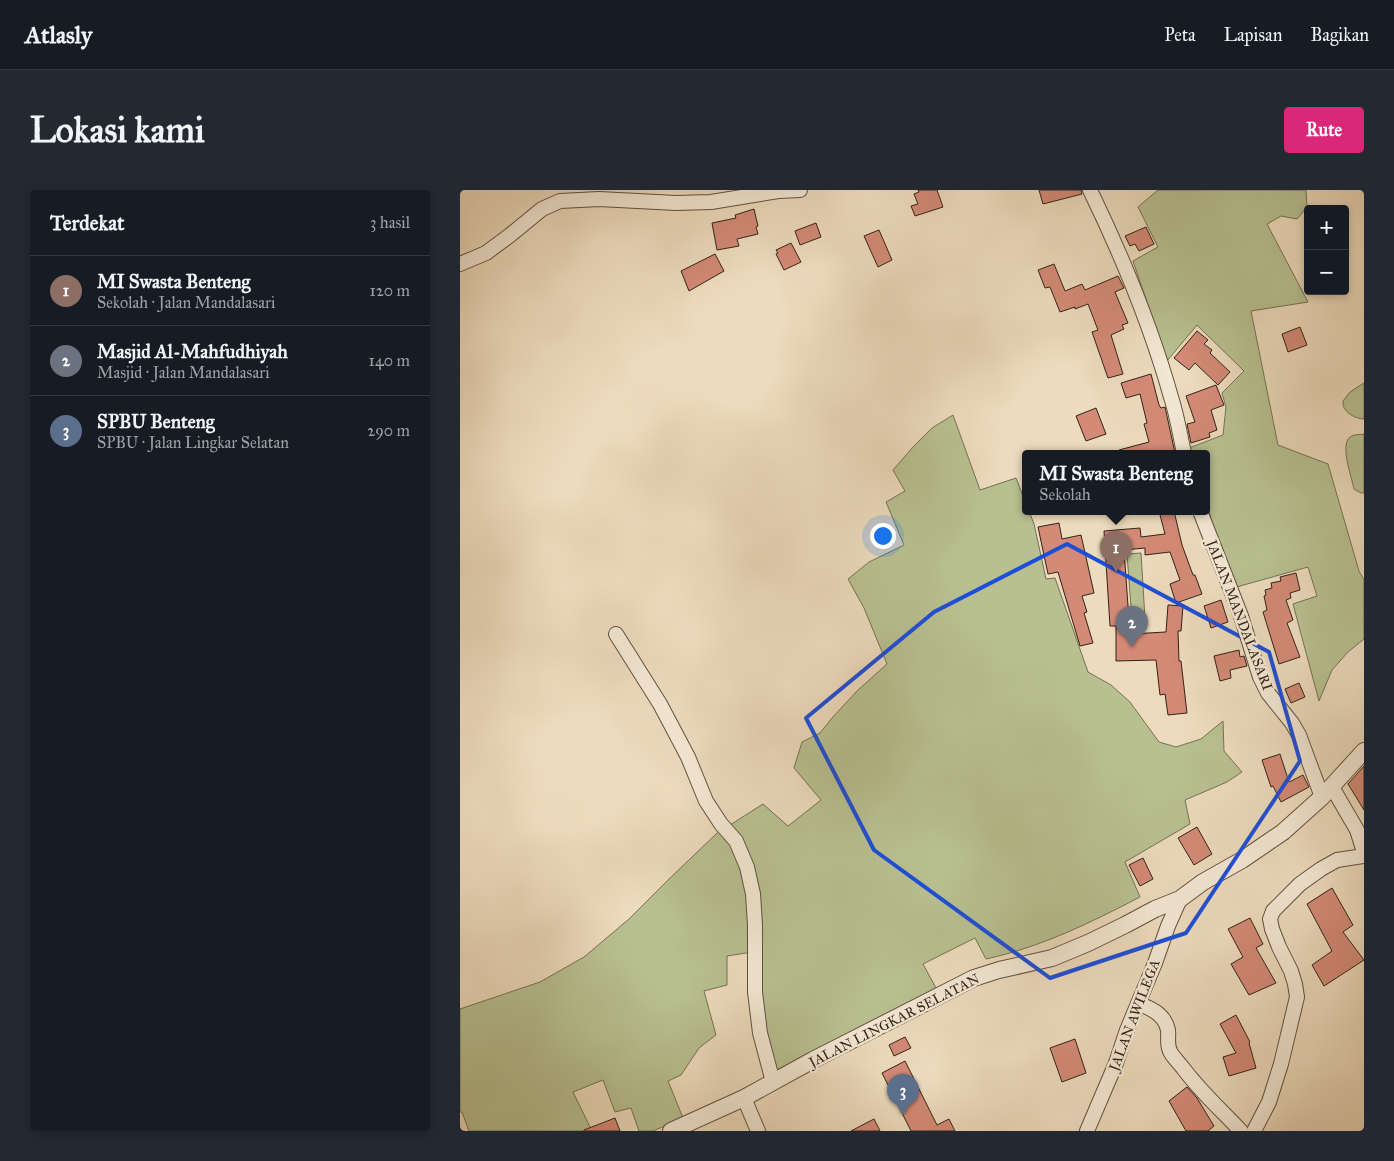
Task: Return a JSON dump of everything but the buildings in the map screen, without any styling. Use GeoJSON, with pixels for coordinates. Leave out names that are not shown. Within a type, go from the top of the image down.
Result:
{"type":"FeatureCollection","features":[{"type":"Feature","properties":{"kind":"street"},"geometry":{"type":"LineString","coordinates":[[460,264],[486,253],[542,209],[560,201],[599,199],[676,203],[711,202],[778,191],[800,190]]}},
{"type":"Feature","properties":{"kind":"street"},"geometry":{"type":"LineString","coordinates":[[1090,190],[1112,236],[1142,311],[1172,398],[1183,450]]}},
{"type":"Feature","properties":{"kind":"street","name":"JALAN MANDALASARI"},"geometry":{"type":"LineString","coordinates":[[1202,515],[1241,616],[1260,677],[1268,693],[1292,723],[1327,792],[1356,830],[1364,852]]}},
{"type":"Feature","properties":{"kind":"street"},"geometry":{"type":"LineString","coordinates":[[616,634],[660,704],[688,757],[706,801],[721,824],[736,841],[748,867],[756,924],[755,992],[760,1033],[773,1082]]}},
{"type":"Feature","properties":{"kind":"street","name":"JALAN LINGKAR SELATAN"},"geometry":{"type":"LineString","coordinates":[[671,1131],[744,1098],[974,978],[999,970],[1052,958],[1088,943],[1154,909],[1180,898],[1283,832],[1327,792],[1364,751]]}},
{"type":"Feature","properties":{"kind":"street"},"geometry":{"type":"LineString","coordinates":[[1254,1131],[1269,1102],[1281,1064],[1297,997],[1291,971],[1279,947],[1270,919],[1273,912],[1300,884],[1321,869],[1338,860],[1364,856]]}},
{"type":"Feature","properties":{"kind":"street","name":"JALAN AWILEGA"},"geometry":{"type":"LineString","coordinates":[[1087,1131],[1116,1063],[1127,1030],[1180,898]]}},
{"type":"Feature","properties":{"kind":"street"},"geometry":{"type":"LineString","coordinates":[[1138,1004],[1149,1007],[1165,1021],[1168,1031],[1168,1046],[1171,1054],[1194,1083],[1241,1131]]}},
{"type":"Feature","properties":{"kind":"street"},"geometry":{"type":"LineString","coordinates":[[744,1098],[758,1131]]}},
{"type":"Feature","properties":{"kind":"highlighted area"},"geometry":{"type":"Polygon","coordinates":[[[1067,544],[1269,652],[1300,761],[1186,933],[1050,978],[874,850],[806,718],[934,612],[1067,544]]]}},
{"type":"Feature","properties":{"kind":"green space"},"geometry":{"type":"Polygon","coordinates":[[[1158,190],[1306,190],[1307,205],[1304,205],[1304,211],[1297,219],[1281,216],[1267,224],[1308,302],[1251,311],[1278,445],[1328,464],[1359,571],[1364,580],[1364,639],[1348,652],[1332,670],[1319,701],[1293,604],[1317,596],[1308,567],[1233,588],[1210,515],[1210,450],[1190,450],[1189,448],[1223,435],[1226,407],[1222,393],[1244,371],[1197,325],[1167,361],[1133,261],[1158,247],[1138,207],[1158,190]]]}},
{"type":"Feature","properties":{"kind":"green space"},"geometry":{"type":"Polygon","coordinates":[[[1364,383],[1364,419],[1348,413],[1343,401],[1350,392],[1364,383]]]}},
{"type":"Feature","properties":{"kind":"green space"},"geometry":{"type":"Polygon","coordinates":[[[953,415],[980,490],[1016,478],[1022,494],[1022,515],[1031,515],[1046,579],[1055,578],[1088,672],[1111,685],[1130,702],[1159,742],[1176,747],[1201,739],[1223,721],[1224,751],[1242,772],[1227,782],[1185,800],[1190,824],[1125,862],[1140,897],[1103,916],[1046,941],[986,959],[975,938],[923,964],[936,988],[775,1072],[766,1030],[760,987],[759,951],[727,956],[727,985],[704,991],[716,1035],[699,1048],[681,1075],[668,1081],[683,1118],[653,1131],[639,1131],[631,1108],[615,1112],[603,1080],[573,1092],[592,1131],[469,1131],[462,1112],[460,1112],[460,1009],[540,982],[584,957],[629,919],[716,834],[763,804],[788,826],[821,800],[794,768],[802,742],[820,733],[857,691],[887,664],[864,608],[848,579],[869,562],[904,545],[886,502],[905,491],[893,470],[932,428],[953,415]]]}},
{"type":"Feature","properties":{"kind":"green space"},"geometry":{"type":"Polygon","coordinates":[[[1364,434],[1364,493],[1361,493],[1354,489],[1347,460],[1346,445],[1348,439],[1352,436],[1364,434]]]}},
{"type":"Feature","properties":{"kind":"green space"},"geometry":{"type":"Polygon","coordinates":[[[1141,553],[1145,619],[1132,620],[1127,554],[1141,553]]]}},
{"type":"Feature","properties":{"kind":"place","name":"MI Swasta Benteng"},"geometry":{"type":"Point","coordinates":[1116,572]}},
{"type":"Feature","properties":{"kind":"place","name":"Masjid Al-Mahfudhiyah"},"geometry":{"type":"Point","coordinates":[1132,647]}},
{"type":"Feature","properties":{"kind":"place","name":"SPBU Benteng"},"geometry":{"type":"Point","coordinates":[903,1115]}}]}
